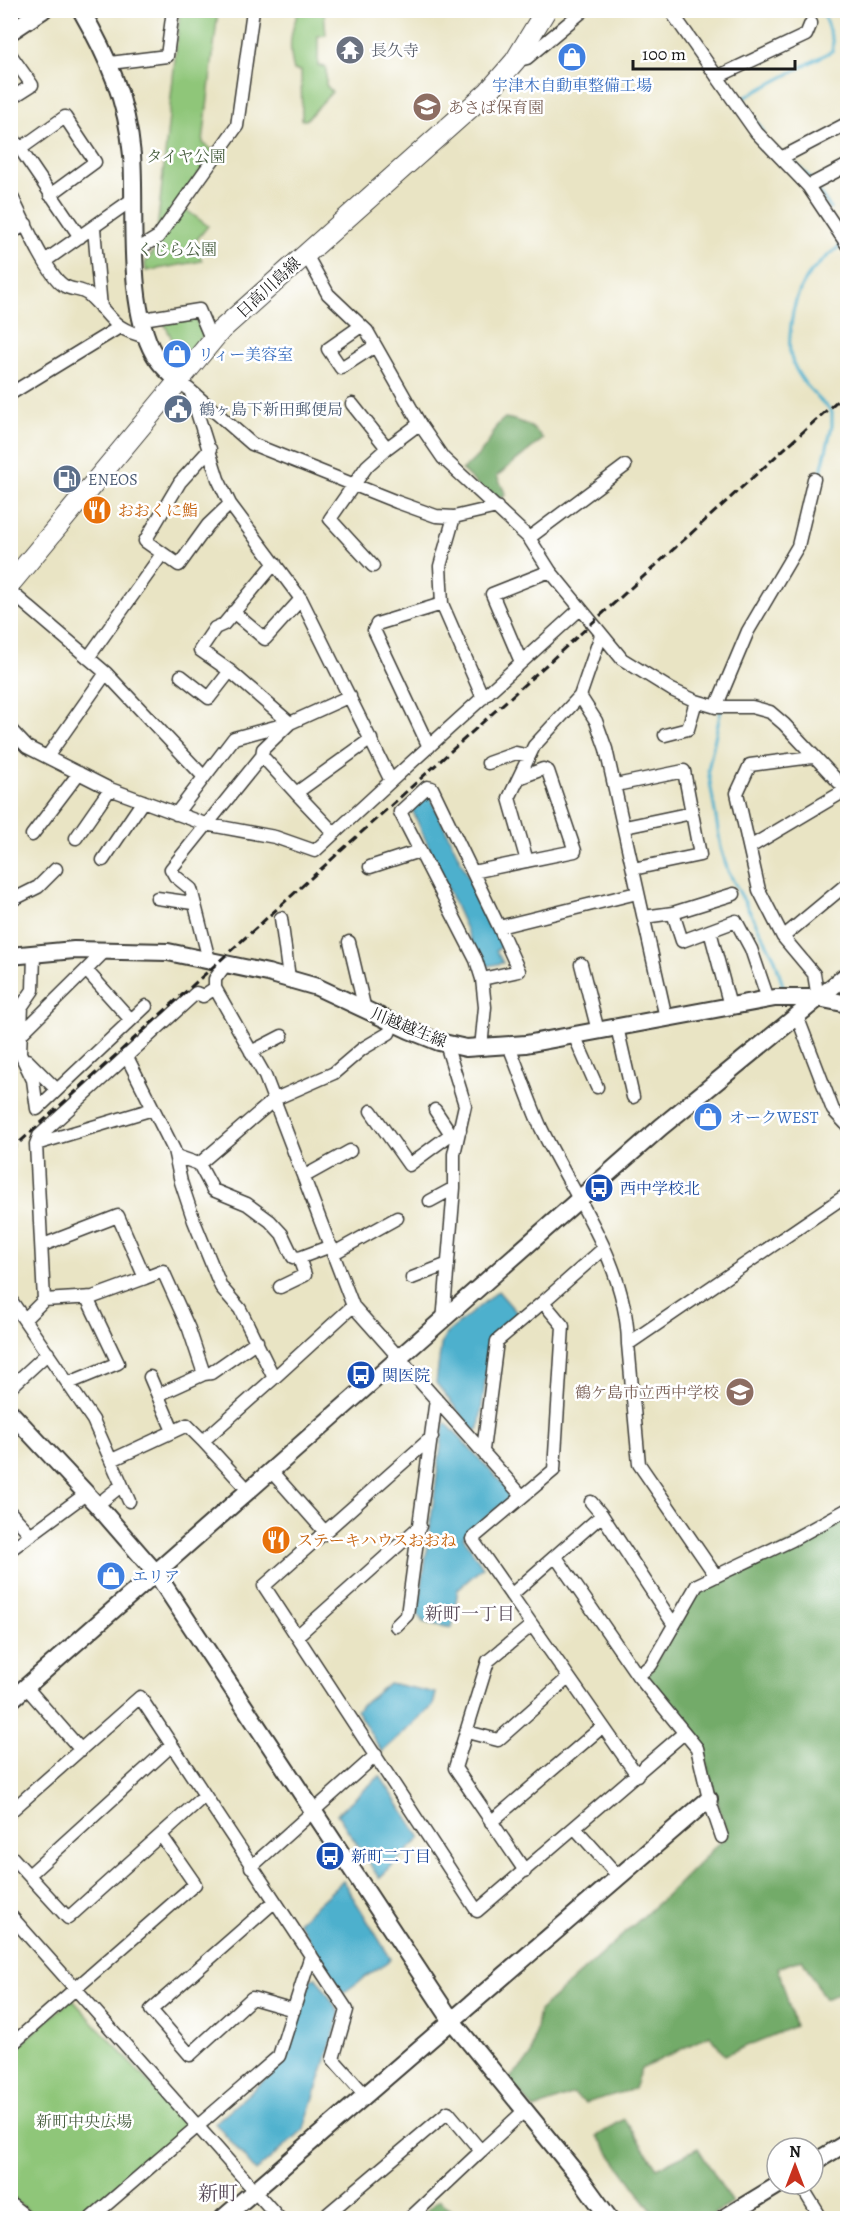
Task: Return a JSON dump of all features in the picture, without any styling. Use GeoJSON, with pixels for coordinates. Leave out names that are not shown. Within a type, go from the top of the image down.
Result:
{"type":"FeatureCollection","features":[{"type":"Feature","properties":{"kind":"main road","name":"日高川島線"},"geometry":{"type":"LineString","coordinates":[[10,584],[184,386],[212,341],[305,253],[488,92],[516,61],[546,10]]}},
{"type":"Feature","properties":{"kind":"street"},"geometry":{"type":"LineString","coordinates":[[10,32],[44,10]]}},
{"type":"Feature","properties":{"kind":"street"},"geometry":{"type":"LineString","coordinates":[[81,10],[110,63],[128,130],[136,283],[147,337],[161,364],[252,444],[436,516],[454,517],[497,507]]}},
{"type":"Feature","properties":{"kind":"street"},"geometry":{"type":"LineString","coordinates":[[161,10],[171,26]]}},
{"type":"Feature","properties":{"kind":"street"},"geometry":{"type":"LineString","coordinates":[[110,63],[159,59],[167,56],[173,10]]}},
{"type":"Feature","properties":{"kind":"street"},"geometry":{"type":"LineString","coordinates":[[135,251],[159,237],[237,126],[254,10]]}},
{"type":"Feature","properties":{"kind":"street"},"geometry":{"type":"LineString","coordinates":[[516,61],[527,58],[584,10]]}},
{"type":"Feature","properties":{"kind":"street"},"geometry":{"type":"LineString","coordinates":[[670,10],[756,132],[808,186],[847,244]]}},
{"type":"Feature","properties":{"kind":"street"},"geometry":{"type":"LineString","coordinates":[[717,77],[806,35],[811,23]]}},
{"type":"Feature","properties":{"kind":"street"},"geometry":{"type":"LineString","coordinates":[[10,54],[32,85],[10,99]]}},
{"type":"Feature","properties":{"kind":"street"},"geometry":{"type":"LineString","coordinates":[[20,149],[65,117],[95,162],[50,195]]}},
{"type":"Feature","properties":{"kind":"street"},"geometry":{"type":"LineString","coordinates":[[780,158],[848,123]]}},
{"type":"Feature","properties":{"kind":"street"},"geometry":{"type":"LineString","coordinates":[[10,134],[80,237]]}},
{"type":"Feature","properties":{"kind":"street"},"geometry":{"type":"LineString","coordinates":[[808,186],[848,165]]}},
{"type":"Feature","properties":{"kind":"street"},"geometry":{"type":"LineString","coordinates":[[10,193],[45,261],[63,286],[85,292],[118,328],[147,337]]}},
{"type":"Feature","properties":{"kind":"street"},"geometry":{"type":"LineString","coordinates":[[45,261],[133,200]]}},
{"type":"Feature","properties":{"kind":"street"},"geometry":{"type":"LineString","coordinates":[[10,234],[26,224]]}},
{"type":"Feature","properties":{"kind":"street"},"geometry":{"type":"LineString","coordinates":[[94,228],[101,308]]}},
{"type":"Feature","properties":{"kind":"street"},"geometry":{"type":"LineString","coordinates":[[305,253],[328,294],[361,326],[375,346],[419,424],[443,458],[529,538],[550,571],[622,659],[672,690],[696,701],[716,707],[752,707],[770,712],[847,791],[750,847]]}},
{"type":"Feature","properties":{"kind":"street"},"geometry":{"type":"LineString","coordinates":[[143,319],[199,310],[212,341]]}},
{"type":"Feature","properties":{"kind":"street"},"geometry":{"type":"LineString","coordinates":[[361,326],[328,348],[341,368],[375,346]]}},
{"type":"Feature","properties":{"kind":"street"},"geometry":{"type":"LineString","coordinates":[[10,394],[118,328]]}},
{"type":"Feature","properties":{"kind":"street"},"geometry":{"type":"LineString","coordinates":[[184,386],[210,449],[218,479],[230,504],[301,599],[391,781]]}},
{"type":"Feature","properties":{"kind":"street"},"geometry":{"type":"LineString","coordinates":[[351,404],[387,448]]}},
{"type":"Feature","properties":{"kind":"street"},"geometry":{"type":"LineString","coordinates":[[373,566],[330,519],[352,491],[367,466],[419,424]]}},
{"type":"Feature","properties":{"kind":"street"},"geometry":{"type":"LineString","coordinates":[[210,449],[180,482],[145,541],[179,565],[208,525],[230,504]]}},
{"type":"Feature","properties":{"kind":"street"},"geometry":{"type":"LineString","coordinates":[[529,538],[625,466]]}},
{"type":"Feature","properties":{"kind":"street"},"geometry":{"type":"LineString","coordinates":[[716,707],[748,632],[798,546],[814,479]]}},
{"type":"Feature","properties":{"kind":"street"},"geometry":{"type":"LineString","coordinates":[[454,517],[440,566],[442,604],[483,698]]}},
{"type":"Feature","properties":{"kind":"street"},"geometry":{"type":"LineString","coordinates":[[88,658],[162,554]]}},
{"type":"Feature","properties":{"kind":"street"},"geometry":{"type":"LineString","coordinates":[[275,563],[224,624],[215,628],[200,650],[230,671],[290,723]]}},
{"type":"Feature","properties":{"kind":"street"},"geometry":{"type":"LineString","coordinates":[[521,662],[492,594],[550,571]]}},
{"type":"Feature","properties":{"kind":"street"},"geometry":{"type":"LineString","coordinates":[[10,591],[106,673],[204,777]]}},
{"type":"Feature","properties":{"kind":"street"},"geometry":{"type":"LineString","coordinates":[[232,612],[265,639],[301,599]]}},
{"type":"Feature","properties":{"kind":"street"},"geometry":{"type":"LineString","coordinates":[[429,747],[374,630],[377,624],[442,604]]}},
{"type":"Feature","properties":{"kind":"street"},"geometry":{"type":"LineString","coordinates":[[10,729],[27,747],[110,789],[205,824],[275,837],[315,851],[580,609]]}},
{"type":"Feature","properties":{"kind":"street"},"geometry":{"type":"LineString","coordinates":[[527,861],[509,798],[534,746],[580,696],[601,635]]}},
{"type":"Feature","properties":{"kind":"street"},"geometry":{"type":"LineString","coordinates":[[181,676],[209,698],[230,671]]}},
{"type":"Feature","properties":{"kind":"street"},"geometry":{"type":"LineString","coordinates":[[47,757],[106,673]]}},
{"type":"Feature","properties":{"kind":"street"},"geometry":{"type":"LineString","coordinates":[[176,814],[234,738],[290,723],[350,696]]}},
{"type":"Feature","properties":{"kind":"street"},"geometry":{"type":"LineString","coordinates":[[580,696],[596,721],[616,785],[637,893],[666,1018]]}},
{"type":"Feature","properties":{"kind":"street"},"geometry":{"type":"LineString","coordinates":[[665,735],[688,729],[696,701]]}},
{"type":"Feature","properties":{"kind":"street"},"geometry":{"type":"LineString","coordinates":[[209,960],[192,903],[191,889],[175,876],[171,868],[262,756],[263,748],[290,723]]}},
{"type":"Feature","properties":{"kind":"street"},"geometry":{"type":"LineString","coordinates":[[296,793],[371,739]]}},
{"type":"Feature","properties":{"kind":"street"},"geometry":{"type":"LineString","coordinates":[[488,763],[516,753],[529,756]]}},
{"type":"Feature","properties":{"kind":"street"},"geometry":{"type":"LineString","coordinates":[[262,756],[334,833]]}},
{"type":"Feature","properties":{"kind":"street"},"geometry":{"type":"LineString","coordinates":[[813,757],[750,765],[737,793],[759,890],[783,937],[814,974],[818,999]]}},
{"type":"Feature","properties":{"kind":"street"},"geometry":{"type":"LineString","coordinates":[[473,872],[575,851],[548,771],[543,769],[519,778]]}},
{"type":"Feature","properties":{"kind":"street"},"geometry":{"type":"LineString","coordinates":[[616,785],[684,771],[700,855],[633,868]]}},
{"type":"Feature","properties":{"kind":"street"},"geometry":{"type":"LineString","coordinates":[[32,836],[79,773]]}},
{"type":"Feature","properties":{"kind":"street"},"geometry":{"type":"LineString","coordinates":[[481,1048],[485,1007],[482,979],[476,960],[400,812],[427,787],[432,788],[519,971],[482,979]]}},
{"type":"Feature","properties":{"kind":"street"},"geometry":{"type":"LineString","coordinates":[[76,838],[110,789]]}},
{"type":"Feature","properties":{"kind":"street"},"geometry":{"type":"LineString","coordinates":[[103,860],[143,801]]}},
{"type":"Feature","properties":{"kind":"street"},"geometry":{"type":"LineString","coordinates":[[625,827],[692,813]]}},
{"type":"Feature","properties":{"kind":"street"},"geometry":{"type":"LineString","coordinates":[[370,867],[419,851]]}},
{"type":"Feature","properties":{"kind":"street"},"geometry":{"type":"LineString","coordinates":[[10,901],[38,887],[56,869]]}},
{"type":"Feature","properties":{"kind":"street"},"geometry":{"type":"LineString","coordinates":[[783,937],[848,883]]}},
{"type":"Feature","properties":{"kind":"street"},"geometry":{"type":"LineString","coordinates":[[499,927],[637,893]]}},
{"type":"Feature","properties":{"kind":"street"},"geometry":{"type":"LineString","coordinates":[[644,917],[673,913],[734,894]]}},
{"type":"Feature","properties":{"kind":"street"},"geometry":{"type":"LineString","coordinates":[[158,898],[192,903]]}},
{"type":"Feature","properties":{"kind":"street"},"geometry":{"type":"LineString","coordinates":[[673,913],[682,941],[736,921],[751,949],[768,999]]}},
{"type":"Feature","properties":{"kind":"street"},"geometry":{"type":"LineString","coordinates":[[281,918],[289,978]]}},
{"type":"Feature","properties":{"kind":"street"},"geometry":{"type":"LineString","coordinates":[[710,931],[730,1006]]}},
{"type":"Feature","properties":{"kind":"street"},"geometry":{"type":"LineString","coordinates":[[349,942],[365,1010]]}},
{"type":"Feature","properties":{"kind":"street"},"geometry":{"type":"LineString","coordinates":[[17,1045],[107,949]]}},
{"type":"Feature","properties":{"kind":"street","name":"川越越生線"},"geometry":{"type":"LineString","coordinates":[[12,953],[34,954],[107,949],[168,952],[209,960],[289,978],[317,987],[393,1023],[446,1044],[481,1048],[509,1046],[598,1031],[768,999],[818,999],[848,1004]]}},
{"type":"Feature","properties":{"kind":"street"},"geometry":{"type":"LineString","coordinates":[[34,954],[33,990],[22,1006],[17,1045],[33,1080],[37,1109],[146,1006]]}},
{"type":"Feature","properties":{"kind":"street"},"geometry":{"type":"LineString","coordinates":[[226,964],[215,979],[215,988],[275,1099],[353,1306],[522,1496]]}},
{"type":"Feature","properties":{"kind":"street"},"geometry":{"type":"LineString","coordinates":[[581,964],[598,1031]]}},
{"type":"Feature","properties":{"kind":"street"},"geometry":{"type":"LineString","coordinates":[[86,970],[131,1020]]}},
{"type":"Feature","properties":{"kind":"street"},"geometry":{"type":"LineString","coordinates":[[10,1701],[443,1322],[661,1127],[848,974]]}},
{"type":"Feature","properties":{"kind":"street"},"geometry":{"type":"LineString","coordinates":[[26,1319],[44,1300],[44,1245],[36,1144],[39,1136],[126,1054],[196,993],[203,996],[215,988]]}},
{"type":"Feature","properties":{"kind":"street"},"geometry":{"type":"LineString","coordinates":[[797,1016],[833,1110],[848,1126]]}},
{"type":"Feature","properties":{"kind":"street"},"geometry":{"type":"LineString","coordinates":[[199,1164],[275,1099],[334,1073],[362,1049],[390,1033],[393,1023]]}},
{"type":"Feature","properties":{"kind":"street"},"geometry":{"type":"LineString","coordinates":[[617,1027],[633,1096]]}},
{"type":"Feature","properties":{"kind":"street"},"geometry":{"type":"LineString","coordinates":[[574,1035],[597,1087]]}},
{"type":"Feature","properties":{"kind":"street"},"geometry":{"type":"LineString","coordinates":[[251,1052],[282,1036]]}},
{"type":"Feature","properties":{"kind":"street"},"geometry":{"type":"LineString","coordinates":[[443,1322],[454,1188],[455,1132],[465,1105],[446,1044]]}},
{"type":"Feature","properties":{"kind":"street"},"geometry":{"type":"LineString","coordinates":[[17,1045],[57,1090]]}},
{"type":"Feature","properties":{"kind":"street"},"geometry":{"type":"LineString","coordinates":[[509,1046],[541,1127],[580,1198],[604,1248],[628,1318],[628,1344],[639,1464],[716,1576]]}},
{"type":"Feature","properties":{"kind":"street"},"geometry":{"type":"LineString","coordinates":[[126,1054],[176,1156],[181,1182],[194,1221],[220,1287],[240,1309],[274,1378]]}},
{"type":"Feature","properties":{"kind":"street"},"geometry":{"type":"LineString","coordinates":[[36,1144],[153,1109]]}},
{"type":"Feature","properties":{"kind":"street"},"geometry":{"type":"LineString","coordinates":[[435,1110],[455,1132]]}},
{"type":"Feature","properties":{"kind":"street"},"geometry":{"type":"LineString","coordinates":[[371,1111],[409,1165],[455,1132]]}},
{"type":"Feature","properties":{"kind":"street"},"geometry":{"type":"LineString","coordinates":[[305,1176],[350,1152]]}},
{"type":"Feature","properties":{"kind":"street"},"geometry":{"type":"LineString","coordinates":[[176,1156],[199,1164],[213,1190],[247,1204],[270,1221],[282,1234],[293,1257],[299,1258],[333,1250],[397,1218]]}},
{"type":"Feature","properties":{"kind":"street"},"geometry":{"type":"LineString","coordinates":[[430,1201],[454,1188]]}},
{"type":"Feature","properties":{"kind":"street"},"geometry":{"type":"LineString","coordinates":[[628,1344],[848,1194]]}},
{"type":"Feature","properties":{"kind":"street"},"geometry":{"type":"LineString","coordinates":[[44,1245],[118,1216],[145,1278]]}},
{"type":"Feature","properties":{"kind":"street"},"geometry":{"type":"LineString","coordinates":[[483,1450],[497,1341],[604,1248]]}},
{"type":"Feature","properties":{"kind":"street"},"geometry":{"type":"LineString","coordinates":[[280,1287],[305,1275],[299,1258]]}},
{"type":"Feature","properties":{"kind":"street"},"geometry":{"type":"LineString","coordinates":[[412,1278],[448,1264]]}},
{"type":"Feature","properties":{"kind":"street"},"geometry":{"type":"LineString","coordinates":[[44,1300],[87,1298],[163,1271],[189,1329],[204,1374]]}},
{"type":"Feature","properties":{"kind":"street"},"geometry":{"type":"LineString","coordinates":[[69,1383],[118,1363],[87,1298]]}},
{"type":"Feature","properties":{"kind":"street"},"geometry":{"type":"LineString","coordinates":[[10,1299],[26,1319],[103,1437],[129,1502]]}},
{"type":"Feature","properties":{"kind":"street"},"geometry":{"type":"LineString","coordinates":[[543,1302],[563,1326],[554,1470],[472,1539],[637,1774]]}},
{"type":"Feature","properties":{"kind":"street"},"geometry":{"type":"LineString","coordinates":[[203,1441],[353,1306]]}},
{"type":"Feature","properties":{"kind":"street"},"geometry":{"type":"LineString","coordinates":[[158,1395],[211,1373],[257,1341]]}},
{"type":"Feature","properties":{"kind":"street"},"geometry":{"type":"LineString","coordinates":[[10,1388],[48,1353]]}},
{"type":"Feature","properties":{"kind":"street"},"geometry":{"type":"LineString","coordinates":[[150,1377],[173,1431]]}},
{"type":"Feature","properties":{"kind":"street"},"geometry":{"type":"LineString","coordinates":[[396,1626],[407,1615],[436,1399]]}},
{"type":"Feature","properties":{"kind":"street"},"geometry":{"type":"LineString","coordinates":[[10,1412],[92,1499],[156,1573],[452,2021],[580,2178],[609,2218]]}},
{"type":"Feature","properties":{"kind":"street"},"geometry":{"type":"LineString","coordinates":[[112,1460],[187,1425],[249,1491]]}},
{"type":"Feature","properties":{"kind":"street"},"geometry":{"type":"LineString","coordinates":[[432,1437],[264,1586],[477,1911],[684,1732]]}},
{"type":"Feature","properties":{"kind":"street"},"geometry":{"type":"LineString","coordinates":[[271,1472],[325,1532]]}},
{"type":"Feature","properties":{"kind":"street"},"geometry":{"type":"LineString","coordinates":[[10,1550],[92,1499],[122,1485]]}},
{"type":"Feature","properties":{"kind":"street"},"geometry":{"type":"LineString","coordinates":[[591,1502],[602,1515],[674,1625]]}},
{"type":"Feature","properties":{"kind":"street"},"geometry":{"type":"LineString","coordinates":[[638,1676],[651,1665],[697,1585],[792,1540],[848,1509]]}},
{"type":"Feature","properties":{"kind":"street"},"geometry":{"type":"LineString","coordinates":[[10,1512],[31,1535]]}},
{"type":"Feature","properties":{"kind":"street"},"geometry":{"type":"LineString","coordinates":[[511,1595],[602,1515]]}},
{"type":"Feature","properties":{"kind":"street"},"geometry":{"type":"LineString","coordinates":[[297,1636],[420,1526]]}},
{"type":"Feature","properties":{"kind":"street"},"geometry":{"type":"LineString","coordinates":[[556,1557],[638,1676],[697,1748],[709,1799],[722,1837]]}},
{"type":"Feature","properties":{"kind":"street"},"geometry":{"type":"LineString","coordinates":[[525,1871],[455,1768],[488,1661],[532,1625]]}},
{"type":"Feature","properties":{"kind":"street"},"geometry":{"type":"LineString","coordinates":[[467,1732],[498,1740],[568,1678]]}},
{"type":"Feature","properties":{"kind":"street"},"geometry":{"type":"LineString","coordinates":[[27,1687],[81,1750]]}},
{"type":"Feature","properties":{"kind":"street"},"geometry":{"type":"LineString","coordinates":[[10,1812],[140,1697],[347,2010],[333,2059],[366,2096]]}},
{"type":"Feature","properties":{"kind":"street"},"geometry":{"type":"LineString","coordinates":[[491,1822],[602,1727]]}},
{"type":"Feature","properties":{"kind":"street"},"geometry":{"type":"LineString","coordinates":[[29,1875],[172,1745]]}},
{"type":"Feature","properties":{"kind":"street"},"geometry":{"type":"LineString","coordinates":[[251,1867],[376,1755]]}},
{"type":"Feature","properties":{"kind":"street"},"geometry":{"type":"LineString","coordinates":[[10,1855],[68,1918],[204,1796]]}},
{"type":"Feature","properties":{"kind":"street"},"geometry":{"type":"LineString","coordinates":[[224,2218],[709,1799]]}},
{"type":"Feature","properties":{"kind":"street"},"geometry":{"type":"LineString","coordinates":[[575,1828],[619,1877]]}},
{"type":"Feature","properties":{"kind":"street"},"geometry":{"type":"LineString","coordinates":[[10,2046],[195,1884],[161,1835]]}},
{"type":"Feature","properties":{"kind":"street"},"geometry":{"type":"LineString","coordinates":[[274,1902],[151,2010],[190,2055],[252,1998],[294,2010]]}},
{"type":"Feature","properties":{"kind":"street"},"geometry":{"type":"LineString","coordinates":[[10,1915],[279,2218]]}},
{"type":"Feature","properties":{"kind":"street"},"geometry":{"type":"LineString","coordinates":[[91,2218],[279,2056],[311,1955]]}},
{"type":"Feature","properties":{"kind":"street"},"geometry":{"type":"LineString","coordinates":[[410,2218],[524,2111]]}},
{"type":"Feature","properties":{"kind":"street"},"geometry":{"type":"LineString","coordinates":[[323,2218],[448,2112],[481,2151]]}},
{"type":"Feature","properties":{"kind":"street"},"geometry":{"type":"LineString","coordinates":[[825,2156],[848,2142]]}},
{"type":"Feature","properties":{"kind":"street"},"geometry":{"type":"LineString","coordinates":[[724,2218],[765,2193]]}},
{"type":"Feature","properties":{"kind":"street"},"geometry":{"type":"LineString","coordinates":[[807,2196],[821,2218]]}},
{"type":"Feature","properties":{"kind":"street"},"geometry":{"type":"LineString","coordinates":[[10,2204],[28,2218]]}},
{"type":"Feature","properties":{"kind":"green space","name":"タイヤ公園"},"geometry":{"type":"Polygon","coordinates":[[[180,11],[218,11],[203,143],[215,152],[157,231],[180,11]]]}},
{"type":"Feature","properties":{"kind":"green space"},"geometry":{"type":"Polygon","coordinates":[[[299,11],[324,11],[326,35],[318,36],[318,66],[326,67],[326,85],[332,92],[306,120],[302,120],[301,71],[294,70],[291,54],[292,33],[299,11]]]}},
{"type":"Feature","properties":{"kind":"green space","name":"くじら公園"},"geometry":{"type":"Polygon","coordinates":[[[185,209],[208,226],[195,242],[202,261],[146,271],[145,263],[185,209]]]}},
{"type":"Feature","properties":{"kind":"green space"},"geometry":{"type":"Polygon","coordinates":[[[193,315],[204,335],[186,356],[181,357],[163,321],[193,315]]]}},
{"type":"Feature","properties":{"kind":"green space"},"geometry":{"type":"Polygon","coordinates":[[[505,418],[526,424],[543,439],[497,476],[506,495],[498,500],[462,470],[484,449],[496,427],[505,418]]]}},
{"type":"Feature","properties":{"kind":"green space"},"geometry":{"type":"Polygon","coordinates":[[[847,1515],[847,1989],[825,1999],[802,1959],[778,1968],[795,2026],[725,2055],[710,2035],[641,2069],[634,2089],[585,2103],[573,2094],[534,2109],[509,2079],[531,2057],[539,2011],[670,1892],[727,1835],[701,1743],[646,1678],[694,1597],[703,1588],[847,1515]]]}},
{"type":"Feature","properties":{"kind":"green space","name":"新町中央広場"},"geometry":{"type":"Polygon","coordinates":[[[72,1999],[189,2126],[84,2218],[37,2218],[11,2197],[10,2054],[72,1999]]]}},
{"type":"Feature","properties":{"kind":"green space"},"geometry":{"type":"Polygon","coordinates":[[[624,2119],[657,2168],[698,2148],[732,2203],[707,2218],[657,2218],[597,2136],[624,2119]]]}},
{"type":"Feature","properties":{"kind":"green space"},"geometry":{"type":"Polygon","coordinates":[[[439,2200],[459,2218],[418,2218],[439,2200]]]}},
{"type":"Feature","properties":{"kind":"water"},"geometry":{"type":"Polygon","coordinates":[[[427,796],[430,797],[502,947],[496,950],[503,963],[483,967],[413,812],[414,807],[427,796]]]}},
{"type":"Feature","properties":{"kind":"water"},"geometry":{"type":"Polygon","coordinates":[[[498,1291],[518,1314],[491,1337],[479,1429],[474,1431],[436,1383],[441,1345],[446,1334],[498,1291]]]}},
{"type":"Feature","properties":{"kind":"water"},"geometry":{"type":"Polygon","coordinates":[[[446,1423],[513,1495],[463,1537],[483,1567],[458,1589],[452,1628],[423,1622],[418,1615],[444,1424],[446,1423]]]}},
{"type":"Feature","properties":{"kind":"water"},"geometry":{"type":"Polygon","coordinates":[[[389,1683],[436,1693],[433,1706],[382,1752],[356,1710],[389,1683]]]}},
{"type":"Feature","properties":{"kind":"water"},"geometry":{"type":"Polygon","coordinates":[[[380,1776],[421,1838],[379,1878],[337,1814],[380,1776]]]}},
{"type":"Feature","properties":{"kind":"water"},"geometry":{"type":"Polygon","coordinates":[[[343,1881],[391,1959],[343,1993],[298,1922],[343,1881]]]}},
{"type":"Feature","properties":{"kind":"water"},"geometry":{"type":"Polygon","coordinates":[[[316,1977],[339,2012],[339,2018],[304,2129],[256,2171],[215,2123],[286,2061],[311,1979],[316,1977]]]}},
{"type":"Feature","properties":{"kind":"waterway"},"geometry":{"type":"LineString","coordinates":[[763,131],[742,99],[832,51],[833,42],[822,10]]}},
{"type":"Feature","properties":{"kind":"waterway"},"geometry":{"type":"LineString","coordinates":[[789,157],[812,180]]}},
{"type":"Feature","properties":{"kind":"waterway"},"geometry":{"type":"LineString","coordinates":[[816,186],[830,208]]}},
{"type":"Feature","properties":{"kind":"waterway"},"geometry":{"type":"LineString","coordinates":[[819,480],[832,426],[832,412],[798,373],[790,353],[790,333],[796,298],[801,287],[814,269],[844,243]]}},
{"type":"Feature","properties":{"kind":"waterway"},"geometry":{"type":"LineString","coordinates":[[721,710],[708,770],[721,848],[728,871],[775,959],[783,986]]}},
{"type":"Feature","properties":{"kind":"railway"},"geometry":{"type":"LineString","coordinates":[[10,1151],[848,391]]}},
{"type":"Feature","properties":{"kind":"place","name":"長久寺"},"geometry":{"type":"Point","coordinates":[350,50]}},
{"type":"Feature","properties":{"kind":"place","name":"宇津木自動車整備工場"},"geometry":{"type":"Point","coordinates":[572,57]}},
{"type":"Feature","properties":{"kind":"place","name":"あさば保育園"},"geometry":{"type":"Point","coordinates":[427,107]}},
{"type":"Feature","properties":{"kind":"place","name":"リィー美容室"},"geometry":{"type":"Point","coordinates":[177,354]}},
{"type":"Feature","properties":{"kind":"place","name":"鶴ヶ島下新田郵便局"},"geometry":{"type":"Point","coordinates":[178,409]}},
{"type":"Feature","properties":{"kind":"place","name":"ENEOS"},"geometry":{"type":"Point","coordinates":[67,479]}},
{"type":"Feature","properties":{"kind":"place","name":"おおくに鮨"},"geometry":{"type":"Point","coordinates":[97,510]}},
{"type":"Feature","properties":{"kind":"place","name":"オークWEST"},"geometry":{"type":"Point","coordinates":[708,1117]}},
{"type":"Feature","properties":{"kind":"place","name":"西中学校北"},"geometry":{"type":"Point","coordinates":[599,1188]}},
{"type":"Feature","properties":{"kind":"place","name":"関医院"},"geometry":{"type":"Point","coordinates":[361,1375]}},
{"type":"Feature","properties":{"kind":"place","name":"鶴ケ島市立西中学校"},"geometry":{"type":"Point","coordinates":[740,1392]}},
{"type":"Feature","properties":{"kind":"place","name":"ステーキハウスおおね"},"geometry":{"type":"Point","coordinates":[276,1540]}},
{"type":"Feature","properties":{"kind":"place","name":"エリア"},"geometry":{"type":"Point","coordinates":[111,1576]}},
{"type":"Feature","properties":{"kind":"place","name":"新町二丁目"},"geometry":{"type":"Point","coordinates":[330,1856]}},
{"type":"Feature","properties":{"kind":"district","name":"新町一丁目"},"geometry":{"type":"Point","coordinates":[470,1614]}},
{"type":"Feature","properties":{"kind":"district","name":"新町"},"geometry":{"type":"Point","coordinates":[218,2193]}}]}
